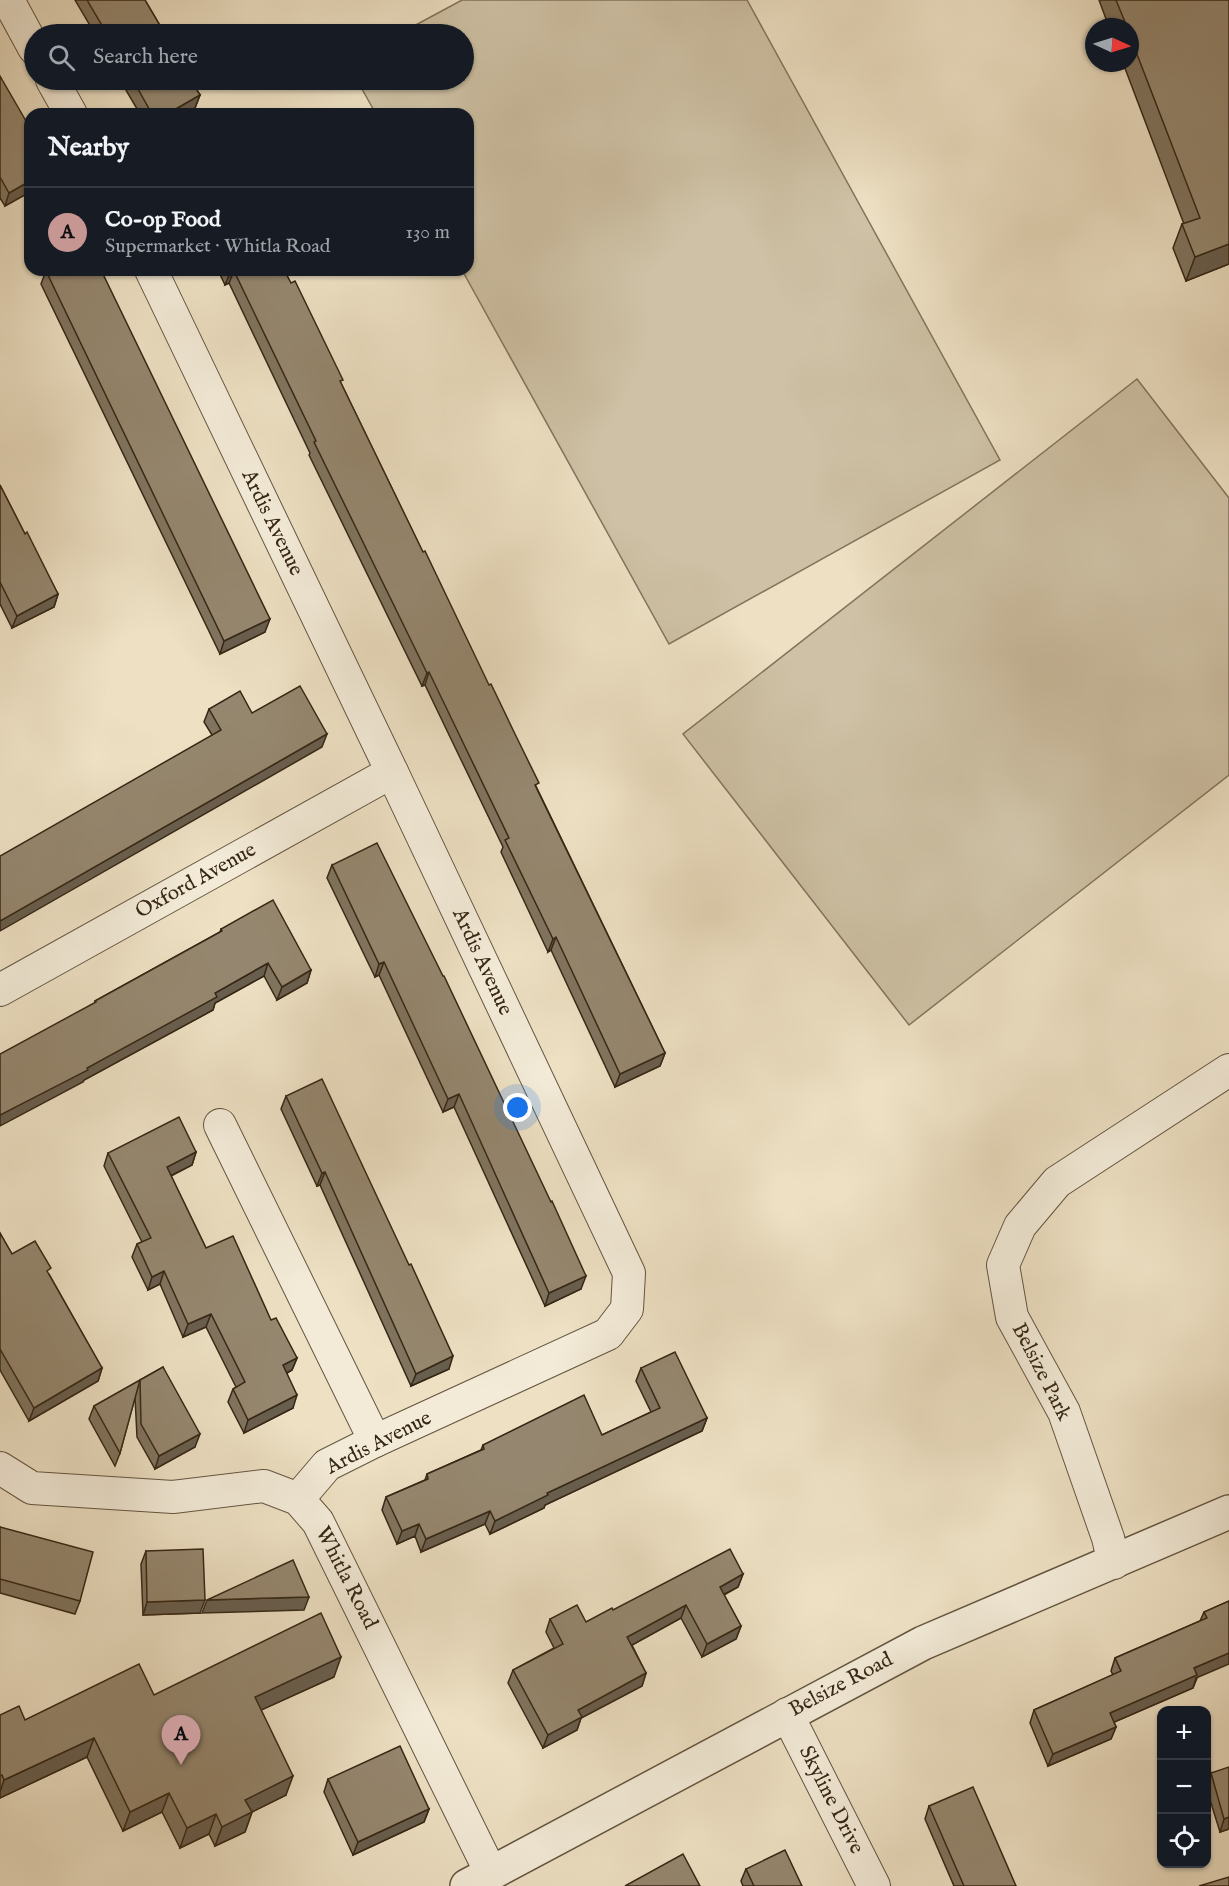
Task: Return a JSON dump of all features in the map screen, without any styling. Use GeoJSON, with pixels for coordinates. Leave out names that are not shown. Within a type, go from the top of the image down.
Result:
{"type":"FeatureCollection","features":[{"type":"Feature","properties":{"kind":"street"},"geometry":{"type":"LineString","coordinates":[[8,0],[24,30]]}},
{"type":"Feature","properties":{"kind":"street"},"geometry":{"type":"LineString","coordinates":[[57,90],[67,108]]}},
{"type":"Feature","properties":{"kind":"street","name":"Ardis Avenue"},"geometry":{"type":"LineString","coordinates":[[154,276],[629,1273],[627,1309],[608,1334],[327,1465],[298,1499]]}},
{"type":"Feature","properties":{"kind":"street","name":"Oxford Avenue"},"geometry":{"type":"LineString","coordinates":[[0,990],[392,772]]}},
{"type":"Feature","properties":{"kind":"street","name":"Belsize Park"},"geometry":{"type":"LineString","coordinates":[[1114,1563],[1108,1538],[1064,1412],[1012,1317],[1003,1265],[1020,1226],[1057,1182],[1229,1070]]}},
{"type":"Feature","properties":{"kind":"street"},"geometry":{"type":"LineString","coordinates":[[220,1125],[375,1441]]}},
{"type":"Feature","properties":{"kind":"street","name":"Whitla Road"},"geometry":{"type":"LineString","coordinates":[[0,1468],[32,1488],[172,1497],[264,1486],[298,1499],[318,1522],[479,1879]]}},
{"type":"Feature","properties":{"kind":"street","name":"Belsize Road"},"geometry":{"type":"LineString","coordinates":[[479,1879],[922,1643],[1229,1512]]}},
{"type":"Feature","properties":{"kind":"street","name":"Skyline Drive"},"geometry":{"type":"LineString","coordinates":[[787,1714],[874,1886]]}},
{"type":"Feature","properties":{"kind":"shaded area"},"geometry":{"type":"Polygon","coordinates":[[[462,0],[747,0],[1000,460],[669,644],[465,276],[474,276],[474,108],[373,108],[363,90],[474,90],[474,24],[418,24],[462,0]]]}},
{"type":"Feature","properties":{"kind":"shaded area"},"geometry":{"type":"Polygon","coordinates":[[[1137,379],[1229,498],[1229,775],[909,1025],[683,734],[1137,379]]]}},
{"type":"Feature","properties":{"kind":"building"},"geometry":{"type":"Polygon","coordinates":[[[87,0],[145,0],[159,24],[101,24],[87,0]]]}},
{"type":"Feature","properties":{"kind":"building"},"geometry":{"type":"Polygon","coordinates":[[[1116,0],[1229,0],[1229,244],[1195,257],[1182,224],[1200,218],[1139,59],[1139,18],[1123,18],[1116,0]]]}},
{"type":"Feature","properties":{"kind":"building"},"geometry":{"type":"Polygon","coordinates":[[[0,76],[24,118],[24,184],[9,193],[0,177],[0,76]]]}},
{"type":"Feature","properties":{"kind":"building"},"geometry":{"type":"Polygon","coordinates":[[[139,90],[197,90],[200,95],[177,108],[149,108],[139,90]]]}},
{"type":"Feature","properties":{"kind":"building"},"geometry":{"type":"Polygon","coordinates":[[[48,276],[104,276],[270,619],[224,641],[48,276]]]}},
{"type":"Feature","properties":{"kind":"building"},"geometry":{"type":"Polygon","coordinates":[[[236,276],[287,276],[291,283],[295,281],[343,380],[340,381],[423,552],[425,551],[539,783],[535,785],[665,1053],[620,1074],[556,937],[553,939],[505,840],[509,838],[314,442],[316,441],[236,276]]]}},
{"type":"Feature","properties":{"kind":"building"},"geometry":{"type":"Polygon","coordinates":[[[0,485],[58,594],[17,616],[0,582],[0,485]]]}},
{"type":"Feature","properties":{"kind":"building"},"geometry":{"type":"Polygon","coordinates":[[[300,686],[327,734],[0,921],[0,856],[221,730],[209,709],[240,691],[252,713],[300,686]]]}},
{"type":"Feature","properties":{"kind":"building"},"geometry":{"type":"Polygon","coordinates":[[[377,843],[444,976],[586,1276],[549,1293],[459,1094],[448,1099],[384,962],[379,964],[332,865],[377,843]]]}},
{"type":"Feature","properties":{"kind":"building"},"geometry":{"type":"Polygon","coordinates":[[[273,900],[311,970],[282,987],[268,963],[215,993],[217,997],[87,1068],[88,1070],[0,1115],[0,1054],[222,931],[221,929],[273,900]]]}},
{"type":"Feature","properties":{"kind":"building"},"geometry":{"type":"Polygon","coordinates":[[[322,1079],[453,1356],[416,1374],[325,1172],[322,1173],[286,1096],[322,1079]]]}},
{"type":"Feature","properties":{"kind":"building"},"geometry":{"type":"Polygon","coordinates":[[[179,1117],[196,1152],[167,1167],[206,1248],[233,1236],[271,1320],[276,1318],[297,1358],[283,1365],[297,1395],[248,1420],[233,1389],[245,1382],[211,1314],[188,1324],[164,1271],[152,1277],[137,1244],[151,1238],[108,1153],[179,1117]]]}},
{"type":"Feature","properties":{"kind":"building"},"geometry":{"type":"Polygon","coordinates":[[[0,1233],[12,1254],[35,1241],[51,1268],[47,1271],[102,1368],[34,1408],[0,1349],[0,1233]]]}},
{"type":"Feature","properties":{"kind":"building"},"geometry":{"type":"Polygon","coordinates":[[[675,1352],[707,1418],[547,1493],[548,1495],[495,1521],[490,1511],[426,1539],[419,1524],[402,1531],[386,1497],[428,1479],[427,1474],[484,1449],[483,1445],[584,1395],[602,1435],[660,1408],[641,1368],[675,1352]]]}},
{"type":"Feature","properties":{"kind":"building"},"geometry":{"type":"Polygon","coordinates":[[[163,1367],[200,1434],[159,1456],[141,1424],[140,1380],[163,1367]]]}},
{"type":"Feature","properties":{"kind":"building"},"geometry":{"type":"Polygon","coordinates":[[[140,1380],[120,1453],[94,1406],[140,1380]]]}},
{"type":"Feature","properties":{"kind":"building"},"geometry":{"type":"Polygon","coordinates":[[[0,1527],[93,1552],[80,1601],[0,1579],[0,1527]]]}},
{"type":"Feature","properties":{"kind":"building"},"geometry":{"type":"Polygon","coordinates":[[[203,1549],[205,1600],[147,1602],[146,1551],[203,1549]]]}},
{"type":"Feature","properties":{"kind":"building"},"geometry":{"type":"Polygon","coordinates":[[[730,1549],[743,1574],[720,1587],[741,1626],[707,1644],[686,1605],[627,1637],[646,1673],[578,1710],[582,1717],[548,1735],[513,1670],[563,1644],[550,1619],[577,1605],[586,1622],[730,1549]]]}},
{"type":"Feature","properties":{"kind":"building"},"geometry":{"type":"Polygon","coordinates":[[[293,1560],[309,1597],[207,1600],[293,1560]]]}},
{"type":"Feature","properties":{"kind":"building"},"geometry":{"type":"Polygon","coordinates":[[[1229,1601],[1229,1653],[1194,1668],[1197,1675],[1110,1713],[1116,1727],[1053,1754],[1034,1710],[1121,1671],[1115,1658],[1207,1618],[1204,1612],[1229,1601]]]}},
{"type":"Feature","properties":{"kind":"building"},"geometry":{"type":"Polygon","coordinates":[[[321,1613],[341,1657],[255,1697],[293,1776],[245,1800],[252,1812],[222,1827],[216,1814],[187,1828],[169,1793],[130,1812],[94,1738],[4,1780],[2,1775],[0,1776],[0,1715],[19,1706],[25,1720],[139,1664],[154,1695],[321,1613]]]}},
{"type":"Feature","properties":{"kind":"building"},"geometry":{"type":"Polygon","coordinates":[[[400,1746],[429,1809],[358,1842],[328,1779],[400,1746]]]}},
{"type":"Feature","properties":{"kind":"building"},"geometry":{"type":"Polygon","coordinates":[[[1229,1767],[1229,1817],[1224,1819],[1211,1773],[1229,1767]]]}},
{"type":"Feature","properties":{"kind":"building"},"geometry":{"type":"Polygon","coordinates":[[[973,1787],[1016,1886],[964,1886],[929,1806],[973,1787]]]}},
{"type":"Feature","properties":{"kind":"building"},"geometry":{"type":"Polygon","coordinates":[[[785,1850],[802,1886],[754,1886],[746,1869],[785,1850]]]}},
{"type":"Feature","properties":{"kind":"building"},"geometry":{"type":"Polygon","coordinates":[[[683,1854],[700,1886],[625,1886],[683,1854]]]}},
{"type":"Feature","properties":{"kind":"building"},"geometry":{"type":"Polygon","coordinates":[[[1229,1877],[1229,1886],[1199,1886],[1229,1877]]]}},
{"type":"Feature","properties":{"kind":"place","name":"Co-op Food"},"geometry":{"type":"Point","coordinates":[181,1765]}}]}
